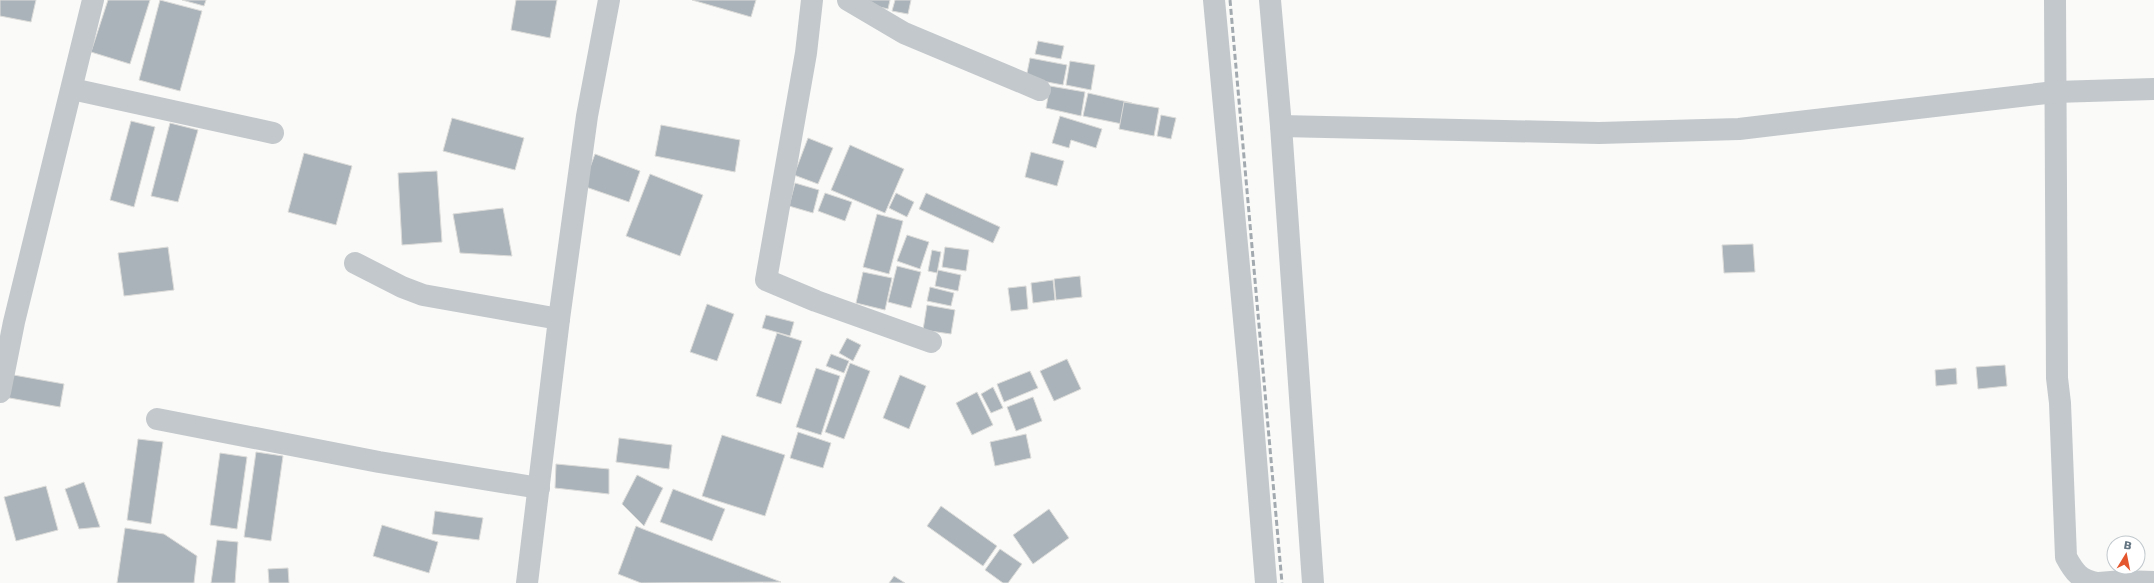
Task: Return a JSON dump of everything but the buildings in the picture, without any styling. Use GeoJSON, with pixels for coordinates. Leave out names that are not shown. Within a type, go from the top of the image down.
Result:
{"type":"FeatureCollection","features":[{"type":"Feature","properties":{"kind":"street"},"geometry":{"type":"LineString","coordinates":[[0,392],[14,322],[93,0]]}},
{"type":"Feature","properties":{"kind":"street"},"geometry":{"type":"LineString","coordinates":[[527,583],[559,319],[587,116],[608,0]]}},
{"type":"Feature","properties":{"kind":"street"},"geometry":{"type":"LineString","coordinates":[[812,0],[806,53],[766,280],[816,301],[931,342]]}},
{"type":"Feature","properties":{"kind":"street"},"geometry":{"type":"LineString","coordinates":[[848,0],[904,33],[1040,90]]}},
{"type":"Feature","properties":{"kind":"street"},"geometry":{"type":"LineString","coordinates":[[1214,0],[1249,373],[1266,583]]}},
{"type":"Feature","properties":{"kind":"street"},"geometry":{"type":"LineString","coordinates":[[1270,0],[1281,126],[1313,583]]}},
{"type":"Feature","properties":{"kind":"street"},"geometry":{"type":"LineString","coordinates":[[2055,0],[2057,378],[2060,403],[2066,557],[2074,572],[2085,581],[2098,583],[2123,581],[2154,582]]}},
{"type":"Feature","properties":{"kind":"street"},"geometry":{"type":"LineString","coordinates":[[72,89],[273,133]]}},
{"type":"Feature","properties":{"kind":"street"},"geometry":{"type":"LineString","coordinates":[[1281,126],[1599,133],[1739,129],[2055,92],[2154,89]]}},
{"type":"Feature","properties":{"kind":"street"},"geometry":{"type":"LineString","coordinates":[[355,263],[402,287],[423,295],[559,319]]}},
{"type":"Feature","properties":{"kind":"street"},"geometry":{"type":"LineString","coordinates":[[157,419],[379,462],[539,488]]}},
{"type":"Feature","properties":{"kind":"railway"},"geometry":{"type":"LineString","coordinates":[[1230,0],[1282,583]]}}]}
